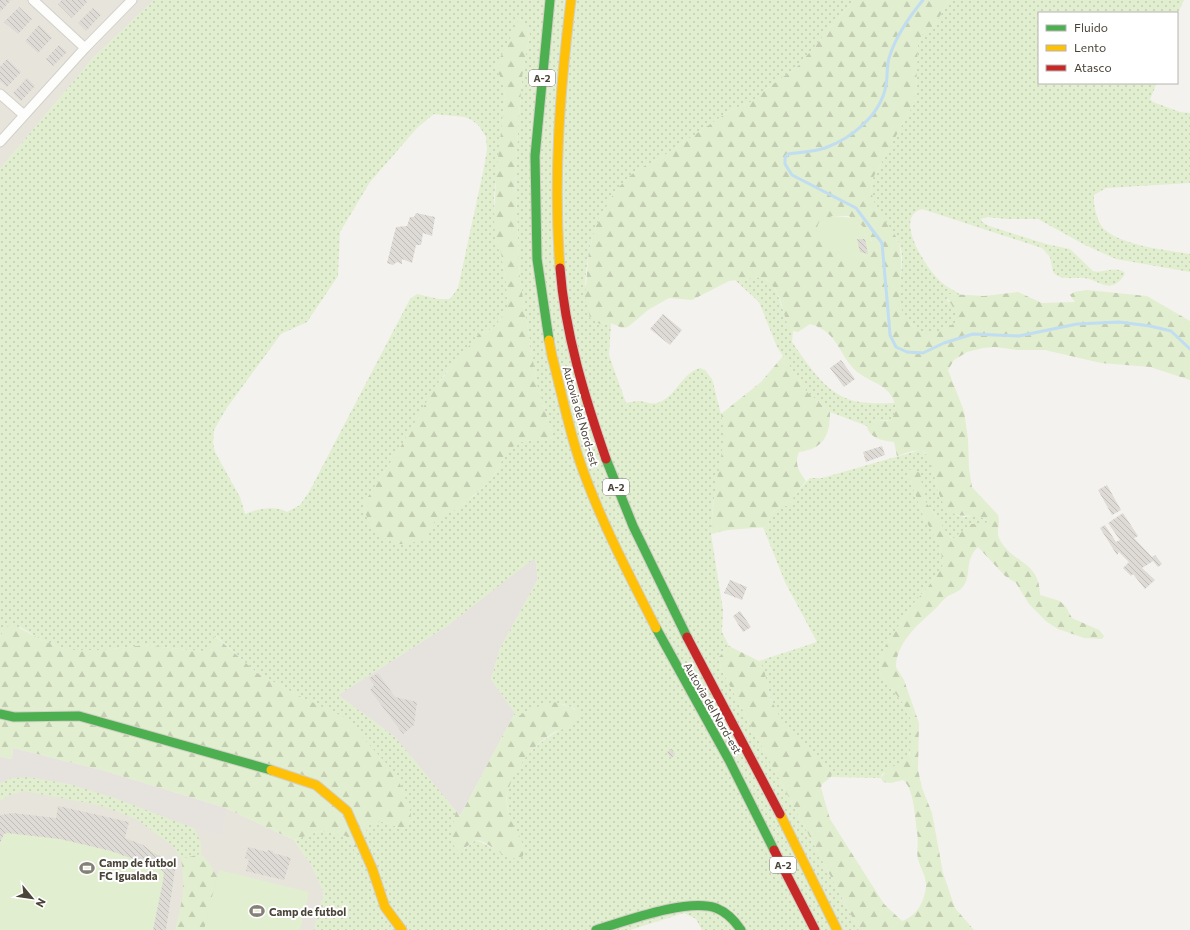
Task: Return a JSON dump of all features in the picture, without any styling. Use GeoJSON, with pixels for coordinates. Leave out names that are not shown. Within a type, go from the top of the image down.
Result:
{"type":"FeatureCollection","features":[{"type":"Feature","properties":{"kind":"main road","name":"Autovia del Nord-est"},"geometry":{"type":"LineString","coordinates":[[550,0],[535,156],[537,259],[552,356],[579,458],[597,506],[621,559],[670,656],[729,760],[815,930]]}},
{"type":"Feature","properties":{"kind":"main road","name":"Autovia del Nord-est"},"geometry":{"type":"LineString","coordinates":[[571,0],[565,47],[558,137],[556,179],[557,225],[560,274],[566,312],[574,357],[586,402],[601,449],[646,553],[837,930]]}},
{"type":"Feature","properties":{"kind":"main road"},"geometry":{"type":"LineString","coordinates":[[0,714],[14,717],[79,716],[246,762],[316,785],[347,811],[372,868],[385,907],[402,930]]}},
{"type":"Feature","properties":{"kind":"main road"},"geometry":{"type":"LineString","coordinates":[[596,930],[670,909],[695,906],[715,907],[730,917],[741,930]]}},
{"type":"Feature","properties":{"kind":"street"},"geometry":{"type":"LineString","coordinates":[[33,0],[85,48]]}},
{"type":"Feature","properties":{"kind":"street"},"geometry":{"type":"LineString","coordinates":[[0,142],[85,48],[132,0]]}},
{"type":"Feature","properties":{"kind":"street"},"geometry":{"type":"LineString","coordinates":[[0,94],[24,115]]}},
{"type":"Feature","properties":{"kind":"shaded area"},"geometry":{"type":"Polygon","coordinates":[[[0,0],[154,0],[93,58],[0,169],[0,0]]]}},
{"type":"Feature","properties":{"kind":"shaded area"},"geometry":{"type":"Polygon","coordinates":[[[535,557],[538,579],[500,649],[491,679],[515,713],[460,816],[395,737],[338,695],[447,626],[535,557]]]}},
{"type":"Feature","properties":{"kind":"shaded area"},"geometry":{"type":"Polygon","coordinates":[[[13,748],[105,771],[226,808],[222,835],[194,828],[115,798],[70,784],[28,777],[11,778],[0,783],[0,757],[12,759],[13,748]]]}},
{"type":"Feature","properties":{"kind":"shaded area"},"geometry":{"type":"Polygon","coordinates":[[[0,757],[226,808],[294,840],[312,866],[324,893],[314,930],[0,930],[0,757]]]}},
{"type":"Feature","properties":{"kind":"green space"},"geometry":{"type":"Polygon","coordinates":[[[154,0],[854,0],[798,66],[761,93],[753,101],[731,110],[662,157],[641,168],[631,175],[615,191],[596,226],[589,250],[585,284],[600,324],[611,323],[609,355],[626,403],[639,401],[657,403],[664,400],[688,375],[700,368],[705,370],[712,379],[724,426],[724,444],[713,504],[711,534],[723,610],[722,632],[729,646],[719,657],[721,669],[859,930],[702,930],[696,919],[684,913],[630,930],[314,930],[324,893],[312,866],[294,840],[320,831],[346,836],[356,852],[368,826],[373,823],[382,822],[405,829],[410,822],[411,813],[396,775],[344,718],[257,673],[216,636],[206,652],[145,645],[103,650],[68,650],[42,640],[20,627],[1,635],[0,637],[0,169],[93,58],[154,0]],[[520,18],[505,50],[495,65],[503,83],[505,97],[494,197],[496,245],[501,253],[506,282],[508,305],[507,311],[495,326],[488,331],[479,334],[440,380],[401,446],[364,503],[367,518],[371,524],[382,536],[388,540],[396,542],[406,543],[427,540],[432,524],[441,516],[460,507],[484,487],[493,477],[504,456],[513,446],[517,443],[526,441],[551,439],[553,435],[537,385],[520,280],[515,174],[522,77],[530,32],[520,18]],[[434,114],[417,128],[370,182],[340,232],[338,276],[307,322],[281,334],[226,409],[214,430],[213,443],[215,452],[240,497],[245,514],[266,508],[287,512],[300,505],[309,492],[410,299],[417,294],[439,299],[450,299],[458,288],[483,172],[487,150],[486,137],[479,126],[472,120],[465,117],[434,114]],[[535,558],[447,626],[338,695],[395,737],[456,811],[452,832],[464,849],[476,840],[497,850],[523,846],[510,818],[507,806],[508,788],[513,776],[528,754],[549,736],[571,726],[575,709],[557,703],[550,704],[512,718],[515,713],[491,679],[500,649],[538,579],[535,558]]]}},
{"type":"Feature","properties":{"kind":"green space"},"geometry":{"type":"Polygon","coordinates":[[[854,0],[949,0],[933,26],[923,33],[918,43],[914,103],[873,178],[871,188],[875,205],[899,243],[901,266],[899,294],[902,311],[907,319],[919,331],[930,334],[935,333],[956,322],[958,315],[946,296],[949,294],[984,296],[1018,292],[1042,303],[1075,302],[1070,295],[1074,292],[1087,290],[1147,296],[1190,321],[1190,380],[1150,367],[1101,363],[1045,350],[1019,350],[995,347],[967,352],[954,360],[948,370],[964,411],[972,487],[998,515],[998,534],[1000,540],[1005,548],[1031,569],[1036,575],[1040,595],[1060,601],[1066,607],[1072,618],[1099,630],[1104,636],[1102,639],[1084,638],[1058,629],[1047,622],[1029,604],[1016,583],[1005,576],[978,547],[973,552],[965,585],[948,596],[920,622],[903,643],[897,659],[896,667],[904,680],[919,723],[918,770],[922,788],[932,813],[943,873],[955,908],[974,930],[859,930],[721,669],[719,657],[729,646],[759,661],[764,669],[770,698],[782,721],[832,773],[831,777],[822,784],[821,788],[830,819],[884,904],[902,921],[907,919],[916,912],[922,902],[926,885],[917,856],[918,835],[912,796],[907,784],[903,780],[891,783],[883,782],[881,778],[888,768],[900,764],[910,754],[912,722],[903,703],[880,674],[879,662],[886,645],[913,604],[928,587],[943,565],[940,545],[924,518],[908,474],[909,470],[913,469],[920,473],[925,501],[950,537],[953,539],[971,524],[985,524],[988,521],[979,517],[958,515],[948,510],[943,504],[932,467],[926,454],[921,451],[916,451],[897,456],[894,442],[881,440],[870,433],[867,426],[872,422],[891,420],[895,412],[894,400],[886,389],[864,377],[853,368],[828,333],[810,324],[798,332],[793,331],[787,324],[780,299],[775,289],[762,277],[729,281],[692,300],[669,298],[648,310],[628,327],[622,328],[611,323],[600,324],[590,318],[585,296],[589,250],[596,226],[615,191],[631,175],[641,168],[662,157],[731,110],[753,101],[761,93],[798,66],[854,0]],[[832,216],[826,243],[839,256],[850,262],[872,241],[863,227],[849,216],[832,216]]]}},
{"type":"Feature","properties":{"kind":"green space"},"geometry":{"type":"Polygon","coordinates":[[[949,0],[1184,0],[1178,13],[1038,12],[1038,84],[1157,84],[1150,99],[1153,102],[1180,112],[1190,113],[1190,183],[1106,188],[1094,195],[1094,199],[1097,218],[1104,229],[1122,240],[1157,249],[1190,254],[1190,272],[1116,259],[1085,245],[1038,219],[1006,219],[987,217],[981,219],[982,222],[989,226],[1046,244],[1070,249],[1093,271],[1118,270],[1125,273],[1122,279],[1118,282],[1109,285],[1103,285],[1084,278],[1065,278],[1053,272],[1050,257],[1042,248],[922,209],[914,214],[910,222],[911,232],[915,244],[927,266],[934,275],[945,285],[961,295],[949,294],[947,300],[955,309],[958,316],[957,320],[951,327],[936,333],[928,334],[920,331],[910,323],[903,314],[900,305],[899,295],[902,253],[895,235],[875,205],[871,188],[873,178],[914,103],[918,43],[923,33],[933,26],[949,0]]]}},
{"type":"Feature","properties":{"kind":"green space"},"geometry":{"type":"Polygon","coordinates":[[[519,18],[527,25],[530,32],[522,77],[515,174],[520,280],[537,385],[553,435],[551,439],[524,441],[512,448],[505,455],[493,477],[487,484],[460,507],[441,517],[432,525],[428,540],[400,544],[386,539],[375,530],[367,517],[364,503],[401,446],[435,387],[479,334],[488,331],[495,326],[504,315],[508,305],[501,253],[496,245],[494,221],[496,176],[505,97],[503,83],[495,65],[505,50],[519,18]]]}},
{"type":"Feature","properties":{"kind":"green space"},"geometry":{"type":"Polygon","coordinates":[[[832,216],[854,218],[864,228],[870,237],[872,245],[871,255],[868,258],[860,262],[849,262],[840,257],[817,238],[816,230],[819,222],[832,216]]]}},
{"type":"Feature","properties":{"kind":"green space"},"geometry":{"type":"Polygon","coordinates":[[[762,277],[769,282],[778,295],[785,318],[793,331],[792,342],[820,380],[838,394],[849,399],[869,403],[895,403],[896,412],[891,420],[874,421],[867,426],[830,412],[807,392],[777,347],[759,302],[735,280],[762,277]]]}},
{"type":"Feature","properties":{"kind":"green space"},"geometry":{"type":"Polygon","coordinates":[[[783,356],[807,392],[830,412],[827,434],[824,440],[814,448],[799,452],[797,464],[806,481],[795,494],[790,506],[780,506],[770,516],[768,527],[728,530],[711,534],[714,496],[723,443],[723,424],[721,414],[761,382],[783,356]]]}},
{"type":"Feature","properties":{"kind":"green space"},"geometry":{"type":"Polygon","coordinates":[[[920,450],[930,457],[939,496],[956,515],[964,517],[978,515],[988,521],[985,524],[971,524],[953,539],[944,531],[925,501],[921,485],[908,474],[924,518],[940,545],[943,565],[928,587],[913,604],[886,645],[879,662],[880,674],[903,703],[912,722],[912,746],[908,757],[900,764],[882,774],[881,778],[831,777],[832,773],[795,738],[782,722],[771,700],[759,661],[817,642],[785,582],[763,527],[768,527],[770,516],[780,506],[790,505],[795,494],[810,478],[822,478],[920,450]]]}},
{"type":"Feature","properties":{"kind":"green space"},"geometry":{"type":"Polygon","coordinates":[[[12,624],[42,640],[68,650],[103,650],[145,645],[205,652],[215,636],[257,673],[303,698],[344,717],[396,774],[411,813],[410,822],[405,829],[382,822],[373,823],[368,826],[356,853],[346,836],[320,831],[294,840],[226,808],[105,771],[13,748],[12,759],[0,757],[0,637],[5,628],[12,624]]]}},
{"type":"Feature","properties":{"kind":"green space"},"geometry":{"type":"Polygon","coordinates":[[[554,702],[571,707],[578,712],[580,716],[575,723],[553,733],[539,744],[520,765],[511,782],[508,790],[508,809],[521,841],[523,856],[512,858],[506,856],[488,845],[476,840],[459,852],[453,843],[452,838],[452,827],[456,811],[460,816],[512,718],[548,703],[554,702]]]}},
{"type":"Feature","properties":{"kind":"green space"},"geometry":{"type":"Polygon","coordinates":[[[28,777],[70,784],[115,798],[194,828],[201,843],[201,854],[181,859],[173,846],[136,819],[99,805],[23,791],[8,796],[0,801],[0,783],[11,778],[28,777]]]}},
{"type":"Feature","properties":{"kind":"green space","name":"Camp de futbol FC Igualada"},"geometry":{"type":"Polygon","coordinates":[[[58,806],[126,834],[125,838],[161,855],[172,865],[175,870],[166,930],[0,930],[0,815],[13,813],[55,818],[58,806]]]}},
{"type":"Feature","properties":{"kind":"green space"},"geometry":{"type":"Polygon","coordinates":[[[201,854],[210,864],[217,877],[204,930],[175,930],[180,912],[183,886],[181,859],[201,854]]]}},
{"type":"Feature","properties":{"kind":"green space","name":"Camp de futbol"},"geometry":{"type":"Polygon","coordinates":[[[219,870],[309,892],[300,930],[204,930],[219,870]]]}},
{"type":"Feature","properties":{"kind":"building"},"geometry":{"type":"Polygon","coordinates":[[[0,0],[11,0],[0,12],[0,0]]]}},
{"type":"Feature","properties":{"kind":"building"},"geometry":{"type":"Polygon","coordinates":[[[62,0],[85,0],[87,2],[72,18],[58,4],[62,0]]]}},
{"type":"Feature","properties":{"kind":"building"},"geometry":{"type":"Polygon","coordinates":[[[19,7],[32,19],[18,34],[4,22],[19,7]]]}},
{"type":"Feature","properties":{"kind":"building"},"geometry":{"type":"Polygon","coordinates":[[[93,8],[101,15],[86,31],[78,23],[93,8]]]}},
{"type":"Feature","properties":{"kind":"building"},"geometry":{"type":"Polygon","coordinates":[[[39,25],[52,38],[38,53],[25,41],[39,25]]]}},
{"type":"Feature","properties":{"kind":"building"},"geometry":{"type":"Polygon","coordinates":[[[59,45],[67,52],[53,66],[46,59],[59,45]]]}},
{"type":"Feature","properties":{"kind":"building"},"geometry":{"type":"Polygon","coordinates":[[[7,59],[21,72],[7,87],[0,81],[0,67],[7,59]]]}},
{"type":"Feature","properties":{"kind":"building"},"geometry":{"type":"Polygon","coordinates":[[[27,78],[35,86],[21,101],[13,93],[27,78]]]}},
{"type":"Feature","properties":{"kind":"building"},"geometry":{"type":"Polygon","coordinates":[[[416,213],[435,217],[432,236],[423,233],[421,245],[416,245],[412,263],[402,259],[402,264],[397,262],[393,265],[387,263],[396,227],[407,226],[410,217],[414,217],[416,213]]]}},
{"type":"Feature","properties":{"kind":"building"},"geometry":{"type":"Polygon","coordinates":[[[857,239],[865,239],[868,254],[860,252],[857,239]]]}},
{"type":"Feature","properties":{"kind":"building"},"geometry":{"type":"Polygon","coordinates":[[[663,314],[682,330],[670,345],[650,329],[663,314]]]}},
{"type":"Feature","properties":{"kind":"building"},"geometry":{"type":"Polygon","coordinates":[[[841,360],[855,379],[844,387],[830,368],[841,360]]]}},
{"type":"Feature","properties":{"kind":"building"},"geometry":{"type":"Polygon","coordinates":[[[882,446],[885,455],[866,462],[863,452],[882,446]]]}},
{"type":"Feature","properties":{"kind":"building"},"geometry":{"type":"Polygon","coordinates":[[[1107,485],[1121,510],[1112,515],[1098,490],[1107,485]]]}},
{"type":"Feature","properties":{"kind":"building"},"geometry":{"type":"Polygon","coordinates":[[[1123,513],[1138,536],[1134,538],[1152,557],[1155,555],[1162,564],[1158,567],[1153,561],[1142,568],[1155,580],[1145,589],[1133,574],[1131,576],[1123,568],[1129,562],[1119,552],[1117,555],[1100,528],[1105,525],[1116,542],[1120,540],[1108,523],[1123,513]]]}},
{"type":"Feature","properties":{"kind":"building"},"geometry":{"type":"Polygon","coordinates":[[[730,580],[747,587],[742,600],[724,593],[730,580]]]}},
{"type":"Feature","properties":{"kind":"building"},"geometry":{"type":"Polygon","coordinates":[[[740,611],[751,627],[743,632],[733,616],[740,611]]]}},
{"type":"Feature","properties":{"kind":"building"},"geometry":{"type":"Polygon","coordinates":[[[378,673],[395,697],[417,702],[414,725],[403,734],[370,690],[374,685],[369,678],[378,673]]]}},
{"type":"Feature","properties":{"kind":"building"},"geometry":{"type":"Polygon","coordinates":[[[672,749],[675,755],[671,758],[667,752],[672,749]]]}},
{"type":"Feature","properties":{"kind":"building"},"geometry":{"type":"Polygon","coordinates":[[[58,806],[129,822],[125,838],[143,845],[154,853],[170,861],[175,870],[166,930],[153,930],[163,881],[164,872],[160,869],[111,851],[60,839],[7,833],[4,834],[0,843],[0,815],[13,813],[56,818],[58,806]]]}},
{"type":"Feature","properties":{"kind":"building"},"geometry":{"type":"Polygon","coordinates":[[[248,847],[267,852],[267,850],[273,851],[273,853],[291,858],[284,880],[246,871],[249,859],[245,858],[248,847]]]}},
{"type":"Feature","properties":{"kind":"waterway"},"geometry":{"type":"LineString","coordinates":[[923,0],[904,26],[896,40],[888,62],[887,81],[883,96],[872,115],[855,132],[835,144],[816,150],[788,154],[785,158],[785,164],[792,175],[856,208],[882,243],[890,335],[896,347],[907,352],[923,353],[944,343],[973,334],[1019,336],[1077,324],[1119,322],[1150,326],[1171,331],[1190,349]]}},
{"type":"Feature","properties":{"kind":"traffic: fast"},"geometry":{"type":"LineString","coordinates":[[549,340],[537,259],[535,156],[550,0]]}},
{"type":"Feature","properties":{"kind":"traffic: fast"},"geometry":{"type":"LineString","coordinates":[[606,459],[633,526],[687,637]]}},
{"type":"Feature","properties":{"kind":"traffic: fast"},"geometry":{"type":"LineString","coordinates":[[656,628],[729,760],[774,850]]}},
{"type":"Feature","properties":{"kind":"traffic: fast"},"geometry":{"type":"LineString","coordinates":[[0,714],[14,717],[79,716],[271,770]]}},
{"type":"Feature","properties":{"kind":"traffic: fast"},"geometry":{"type":"LineString","coordinates":[[596,930],[640,916],[673,908],[689,906],[716,908],[727,914],[741,930]]}},
{"type":"Feature","properties":{"kind":"traffic: slow"},"geometry":{"type":"LineString","coordinates":[[560,268],[557,201],[559,134],[571,0]]}},
{"type":"Feature","properties":{"kind":"traffic: slow"},"geometry":{"type":"LineString","coordinates":[[549,340],[571,434],[587,481],[614,545],[656,628]]}},
{"type":"Feature","properties":{"kind":"traffic: slow"},"geometry":{"type":"LineString","coordinates":[[271,770],[316,785],[347,811],[372,868],[385,907],[402,930]]}},
{"type":"Feature","properties":{"kind":"traffic: slow"},"geometry":{"type":"LineString","coordinates":[[780,814],[837,930]]}},
{"type":"Feature","properties":{"kind":"traffic: jam"},"geometry":{"type":"LineString","coordinates":[[560,268],[566,317],[571,341],[591,413],[606,459]]}},
{"type":"Feature","properties":{"kind":"traffic: jam"},"geometry":{"type":"LineString","coordinates":[[687,637],[780,814]]}},
{"type":"Feature","properties":{"kind":"traffic: jam"},"geometry":{"type":"LineString","coordinates":[[774,850],[815,930]]}},
{"type":"Feature","properties":{"kind":"place","name":"Camp de futbol FC Igualada"},"geometry":{"type":"Point","coordinates":[87,868]}},
{"type":"Feature","properties":{"kind":"place","name":"Camp de futbol"},"geometry":{"type":"Point","coordinates":[257,911]}}]}
